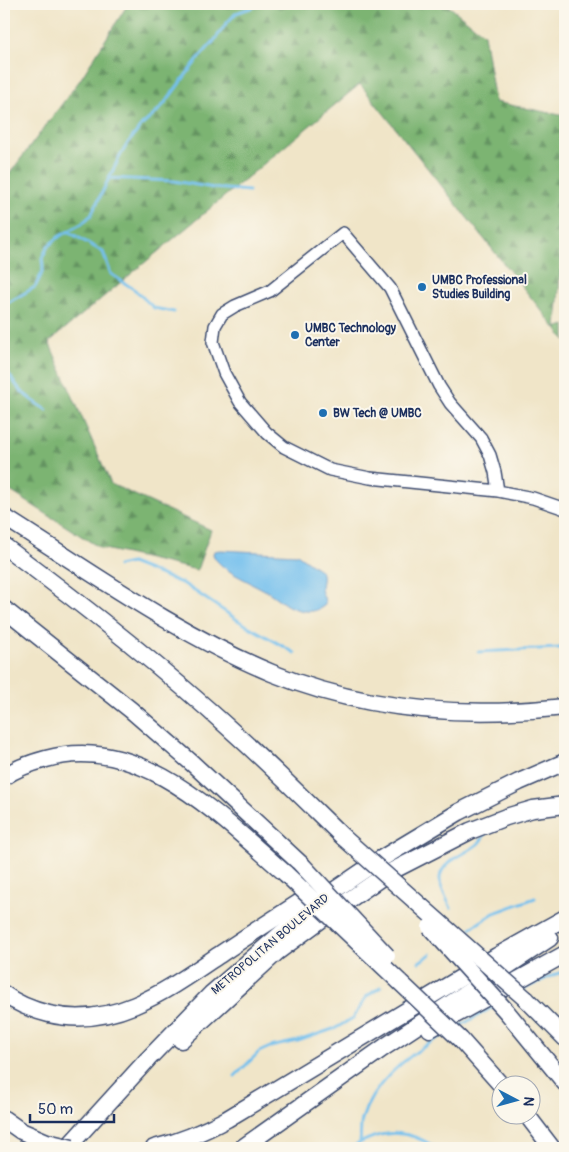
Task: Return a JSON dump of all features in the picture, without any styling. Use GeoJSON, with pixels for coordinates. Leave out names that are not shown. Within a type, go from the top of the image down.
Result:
{"type":"FeatureCollection","features":[{"type":"Feature","properties":{"kind":"highway"},"geometry":{"type":"LineString","coordinates":[[4,517],[178,626],[223,651],[272,673],[315,688],[349,698],[422,710],[501,712],[565,708]]}},
{"type":"Feature","properties":{"kind":"highway"},"geometry":{"type":"LineString","coordinates":[[4,546],[86,607],[166,673],[231,730],[344,838],[422,918],[507,1012],[565,1083]]}},
{"type":"Feature","properties":{"kind":"highway"},"geometry":{"type":"LineString","coordinates":[[4,609],[131,710],[302,864],[358,923],[492,1075]]}},
{"type":"Feature","properties":{"kind":"highway"},"geometry":{"type":"LineString","coordinates":[[4,777],[12,771],[58,756],[81,754],[105,756],[131,762],[153,771],[214,812],[286,874],[461,1040]]}},
{"type":"Feature","properties":{"kind":"highway","name":"METROPOLITAN BOULEVARD"},"geometry":{"type":"LineString","coordinates":[[69,1148],[148,1059],[211,994],[320,900],[379,860],[459,812],[519,782],[565,762]]}},
{"type":"Feature","properties":{"kind":"highway"},"geometry":{"type":"LineString","coordinates":[[4,994],[11,1000],[35,1010],[60,1017],[89,1018],[113,1014],[142,1003],[374,853],[457,809],[519,782]]}},
{"type":"Feature","properties":{"kind":"highway"},"geometry":{"type":"LineString","coordinates":[[4,1119],[22,1131],[47,1142],[69,1148],[220,1003],[277,952],[330,913],[388,874],[470,831],[524,812],[565,805]]}},
{"type":"Feature","properties":{"kind":"highway"},"geometry":{"type":"LineString","coordinates":[[344,838],[526,1000],[565,1038]]}},
{"type":"Feature","properties":{"kind":"highway"},"geometry":{"type":"LineString","coordinates":[[154,1148],[174,1144],[202,1133],[497,956],[565,918]]}},
{"type":"Feature","properties":{"kind":"highway"},"geometry":{"type":"LineString","coordinates":[[242,1148],[503,967],[565,928]]}},
{"type":"Feature","properties":{"kind":"highway"},"geometry":{"type":"LineString","coordinates":[[295,1110],[390,1052],[565,954]]}},
{"type":"Feature","properties":{"kind":"highway"},"geometry":{"type":"LineString","coordinates":[[534,1124],[552,1148]]}},
{"type":"Feature","properties":{"kind":"lane"},"geometry":{"type":"LineString","coordinates":[[498,491],[496,472],[481,438],[450,403],[439,386],[424,358],[402,308],[390,288],[344,233],[270,291],[235,306],[222,314],[215,326],[212,342],[224,374],[240,402],[267,433],[284,447],[330,470],[350,476],[498,491],[533,498],[565,509]]}},
{"type":"Feature","properties":{"kind":"green space"},"geometry":{"type":"Polygon","coordinates":[[[128,4],[446,4],[484,34],[495,102],[565,116],[565,209],[556,328],[565,325],[565,340],[360,84],[49,342],[111,484],[211,530],[197,570],[100,548],[4,487],[4,181],[80,80],[128,4]]]}},
{"type":"Feature","properties":{"kind":"water"},"geometry":{"type":"Polygon","coordinates":[[[214,551],[297,554],[321,571],[321,589],[325,605],[311,611],[288,606],[270,593],[221,565],[213,554],[214,551]]]}},
{"type":"Feature","properties":{"kind":"waterway"},"geometry":{"type":"LineString","coordinates":[[4,305],[35,287],[41,275],[43,268],[42,258],[48,246],[60,236],[83,223],[91,215],[128,143],[142,125],[164,104],[226,24],[236,13],[262,4]]}},
{"type":"Feature","properties":{"kind":"waterway"},"geometry":{"type":"LineString","coordinates":[[109,178],[174,181],[214,188],[249,191]]}},
{"type":"Feature","properties":{"kind":"waterway"},"geometry":{"type":"LineString","coordinates":[[69,232],[103,252],[111,274],[135,290],[154,308],[174,312]]}},
{"type":"Feature","properties":{"kind":"waterway"},"geometry":{"type":"LineString","coordinates":[[4,366],[22,391],[47,410]]}},
{"type":"Feature","properties":{"kind":"waterway"},"geometry":{"type":"LineString","coordinates":[[118,566],[131,563],[184,584],[239,621],[295,653]]}},
{"type":"Feature","properties":{"kind":"waterway"},"geometry":{"type":"LineString","coordinates":[[478,652],[559,648],[565,646]]}},
{"type":"Feature","properties":{"kind":"waterway"},"geometry":{"type":"LineString","coordinates":[[451,908],[441,885],[440,878],[442,872],[450,862],[478,844],[485,834]]}},
{"type":"Feature","properties":{"kind":"waterway"},"geometry":{"type":"LineString","coordinates":[[471,928],[494,913],[535,898]]}},
{"type":"Feature","properties":{"kind":"waterway"},"geometry":{"type":"LineString","coordinates":[[419,962],[431,954]]}},
{"type":"Feature","properties":{"kind":"waterway"},"geometry":{"type":"LineString","coordinates":[[524,989],[556,974],[565,972]]}},
{"type":"Feature","properties":{"kind":"waterway"},"geometry":{"type":"LineString","coordinates":[[235,1076],[259,1052],[270,1047],[298,1041],[336,1028],[353,1018],[367,996],[381,987]]}},
{"type":"Feature","properties":{"kind":"waterway"},"geometry":{"type":"LineString","coordinates":[[456,1028],[495,1006]]}},
{"type":"Feature","properties":{"kind":"waterway"},"geometry":{"type":"LineString","coordinates":[[360,1142],[361,1122],[375,1091],[408,1058],[447,1033]]}},
{"type":"Feature","properties":{"kind":"waterway"},"geometry":{"type":"LineString","coordinates":[[351,1148],[373,1137],[394,1133],[414,1137],[436,1148]]}},
{"type":"Feature","properties":{"kind":"place","name":"UMBC Professional Studies Building"},"geometry":{"type":"Point","coordinates":[422,287]}},
{"type":"Feature","properties":{"kind":"place","name":"UMBC Technology Center"},"geometry":{"type":"Point","coordinates":[295,335]}},
{"type":"Feature","properties":{"kind":"place","name":"BW Tech @ UMBC"},"geometry":{"type":"Point","coordinates":[323,413]}}]}
